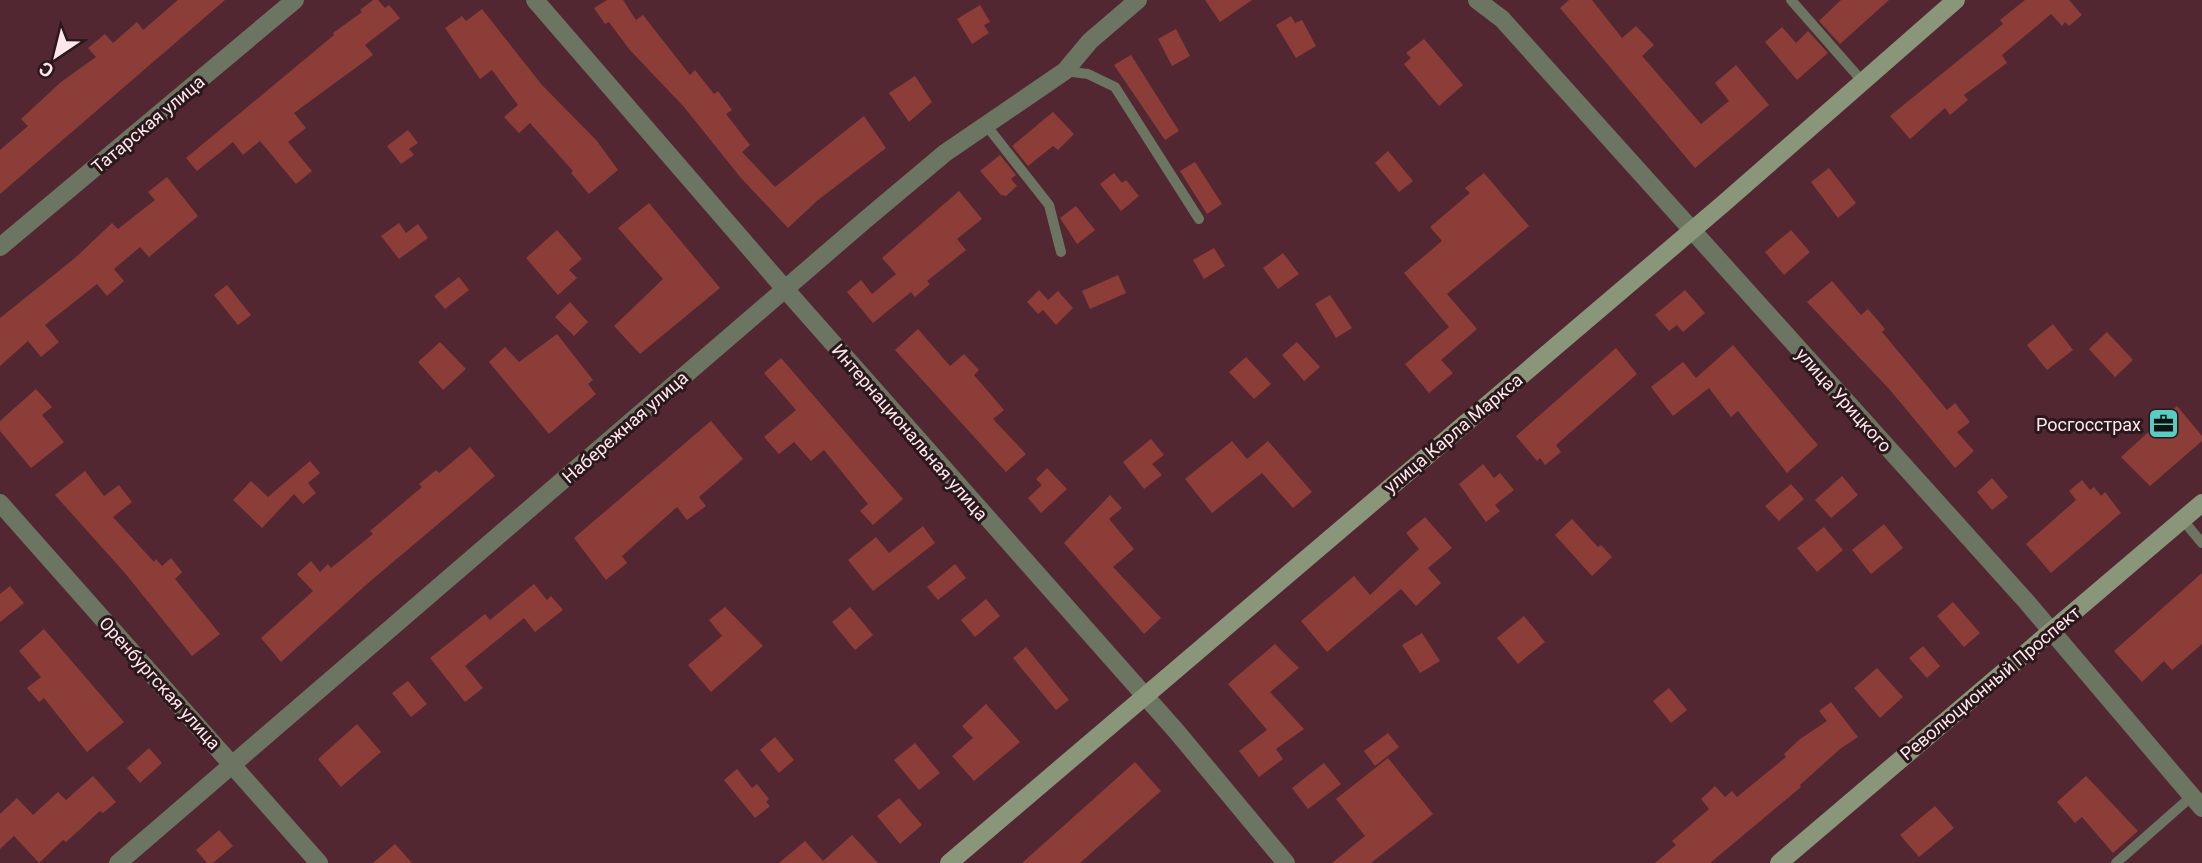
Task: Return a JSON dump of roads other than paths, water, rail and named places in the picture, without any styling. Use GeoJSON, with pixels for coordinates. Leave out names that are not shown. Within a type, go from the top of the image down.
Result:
{"type":"FeatureCollection","features":[{"type":"Feature","properties":{"kind":"main road","name":"улица Карла Маркса"},"geometry":{"type":"LineString","coordinates":[[949,863],[1691,231],[1863,82],[1948,2]]}},
{"type":"Feature","properties":{"kind":"main road","name":"Революционный Проспект"},"geometry":{"type":"LineString","coordinates":[[1779,863],[2202,503]]}},
{"type":"Feature","properties":{"kind":"street","name":"Татарская улица"},"geometry":{"type":"LineString","coordinates":[[0,247],[295,0]]}},
{"type":"Feature","properties":{"kind":"street","name":"Интернациональная улица"},"geometry":{"type":"LineString","coordinates":[[535,0],[1286,863]]}},
{"type":"Feature","properties":{"kind":"street","name":"Набережная улица"},"geometry":{"type":"LineString","coordinates":[[118,863],[935,161],[1065,71],[1090,41],[1138,0]]}},
{"type":"Feature","properties":{"kind":"street","name":"улица Урицкого"},"geometry":{"type":"LineString","coordinates":[[1477,0],[1502,19],[2052,631],[2197,802]]}},
{"type":"Feature","properties":{"kind":"street","name":"Оренбургская улица"},"geometry":{"type":"LineString","coordinates":[[0,503],[319,863]]}},
{"type":"Feature","properties":{"kind":"lane"},"geometry":{"type":"LineString","coordinates":[[1791,0],[1863,82]]}},
{"type":"Feature","properties":{"kind":"lane"},"geometry":{"type":"LineString","coordinates":[[1065,71],[1088,74],[1115,87],[1199,219]]}},
{"type":"Feature","properties":{"kind":"lane"},"geometry":{"type":"LineString","coordinates":[[986,125],[1049,205],[1062,252]]}},
{"type":"Feature","properties":{"kind":"lane"},"geometry":{"type":"LineString","coordinates":[[2182,519],[2202,543]]}},
{"type":"Feature","properties":{"kind":"lane"},"geometry":{"type":"LineString","coordinates":[[2116,863],[2197,802]]}},
{"type":"Feature","properties":{"kind":"place","name":"Росгосстрах"},"geometry":{"type":"Point","coordinates":[2164,424]}}]}
